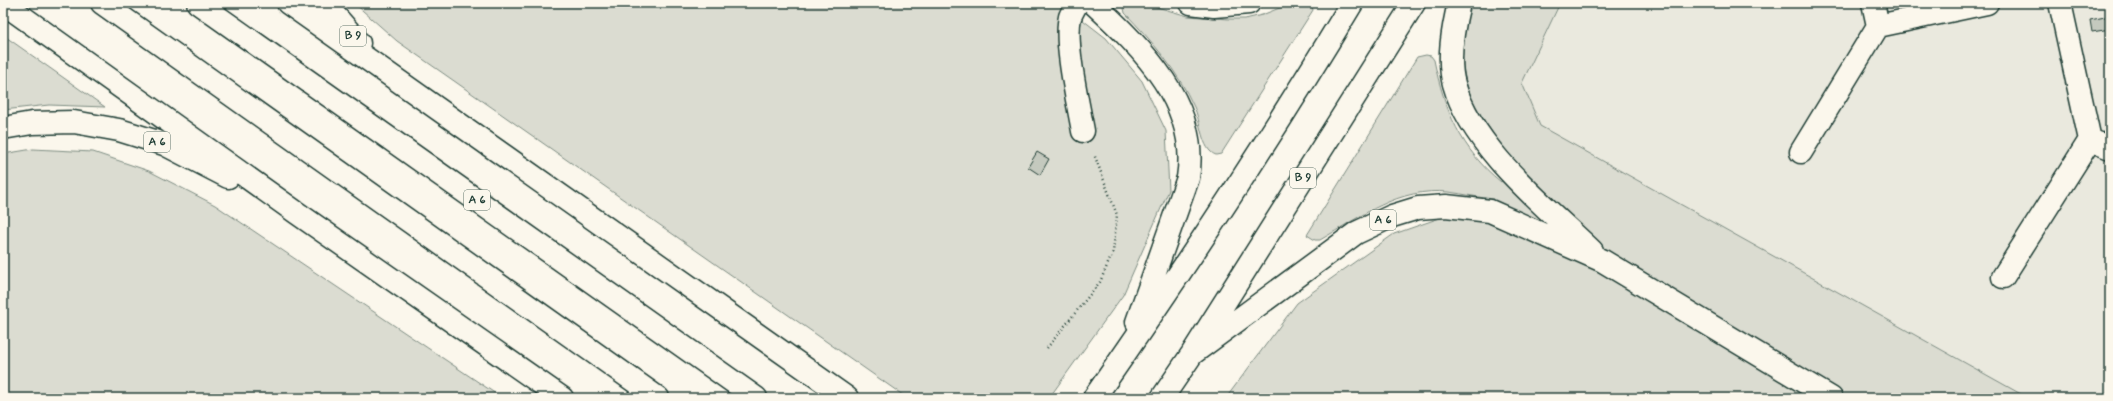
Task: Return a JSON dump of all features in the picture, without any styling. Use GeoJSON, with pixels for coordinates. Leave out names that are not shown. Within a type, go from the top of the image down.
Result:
{"type":"FeatureCollection","features":[{"type":"Feature","properties":{"kind":"main road"},"geometry":{"type":"LineString","coordinates":[[3,3],[562,398]]}},
{"type":"Feature","properties":{"kind":"main road"},"geometry":{"type":"LineString","coordinates":[[102,3],[658,398]]}},
{"type":"Feature","properties":{"kind":"main road","name":"A 6"},"geometry":{"type":"LineString","coordinates":[[198,3],[756,398]]}},
{"type":"Feature","properties":{"kind":"main road"},"geometry":{"type":"LineString","coordinates":[[288,3],[846,398]]}},
{"type":"Feature","properties":{"kind":"main road","name":"B 9"},"geometry":{"type":"LineString","coordinates":[[324,3],[382,70]]}},
{"type":"Feature","properties":{"kind":"main road"},"geometry":{"type":"LineString","coordinates":[[1077,3],[1070,16],[1069,33],[1073,71],[1083,130]]}},
{"type":"Feature","properties":{"kind":"main road"},"geometry":{"type":"LineString","coordinates":[[1093,3],[1126,33],[1149,58],[1168,87],[1182,116],[1190,139],[1191,159],[1188,178],[1127,351]]}},
{"type":"Feature","properties":{"kind":"main road"},"geometry":{"type":"LineString","coordinates":[[1191,3],[1214,6],[1249,3]]}},
{"type":"Feature","properties":{"kind":"main road"},"geometry":{"type":"LineString","coordinates":[[1094,398],[1228,202],[1301,88],[1352,3]]}},
{"type":"Feature","properties":{"kind":"main road","name":"B 9"},"geometry":{"type":"LineString","coordinates":[[1162,398],[1192,354],[1414,3]]}},
{"type":"Feature","properties":{"kind":"main road"},"geometry":{"type":"LineString","coordinates":[[1458,3],[1451,62],[1454,84],[1465,111],[1483,140],[1502,163],[1603,261],[1831,398]]}},
{"type":"Feature","properties":{"kind":"main road"},"geometry":{"type":"LineString","coordinates":[[1801,152],[1878,26],[1873,3]]}},
{"type":"Feature","properties":{"kind":"main road"},"geometry":{"type":"LineString","coordinates":[[1878,26],[1988,3]]}},
{"type":"Feature","properties":{"kind":"main road"},"geometry":{"type":"LineString","coordinates":[[2003,278],[2090,140],[2060,3]]}},
{"type":"Feature","properties":{"kind":"main road","name":"A 6"},"geometry":{"type":"LineString","coordinates":[[3,128],[32,123],[74,122],[120,130],[164,144],[297,212]]}},
{"type":"Feature","properties":{"kind":"main road"},"geometry":{"type":"LineString","coordinates":[[2090,140],[2110,148]]}},
{"type":"Feature","properties":{"kind":"main road","name":"A 6"},"geometry":{"type":"LineString","coordinates":[[1192,354],[1356,233],[1392,216],[1418,208],[1446,206],[1490,211],[1603,261]]}},
{"type":"Feature","properties":{"kind":"path"},"geometry":{"type":"LineString","coordinates":[[1047,348],[1100,282],[1113,252],[1117,216],[1101,168],[1083,130]]}},
{"type":"Feature","properties":{"kind":"shaded area"},"geometry":{"type":"Polygon","coordinates":[[[354,3],[1061,3],[1106,38],[1142,81],[1166,131],[1169,190],[1123,295],[1049,398],[907,398],[397,41],[354,3]]]}},
{"type":"Feature","properties":{"kind":"shaded area"},"geometry":{"type":"Polygon","coordinates":[[[1125,3],[1143,3],[1188,16],[1229,19],[1245,19],[1262,15],[1292,3],[1311,3],[1313,10],[1221,154],[1216,155],[1211,152],[1204,141],[1194,107],[1188,94],[1164,57],[1125,13],[1125,3]]]}},
{"type":"Feature","properties":{"kind":"shaded area"},"geometry":{"type":"Polygon","coordinates":[[[1471,3],[1560,3],[1522,83],[1540,126],[2028,398],[1226,398],[1297,303],[1394,234],[1494,199],[1449,192],[1413,194],[1381,205],[1320,240],[1315,240],[1307,235],[1417,57],[1426,55],[1431,56],[1434,60],[1443,95],[1456,127],[1475,156],[1487,170],[1501,182],[1515,162],[1486,124],[1476,106],[1468,88],[1464,70],[1462,50],[1471,3]]]}},
{"type":"Feature","properties":{"kind":"shaded area"},"geometry":{"type":"Polygon","coordinates":[[[1560,3],[2110,3],[2110,398],[2028,398],[1540,126],[1522,83],[1560,3]]]}},
{"type":"Feature","properties":{"kind":"shaded area"},"geometry":{"type":"Polygon","coordinates":[[[3,35],[105,107],[49,105],[3,110],[3,35]]]}},
{"type":"Feature","properties":{"kind":"shaded area"},"geometry":{"type":"Polygon","coordinates":[[[33,149],[93,152],[149,171],[215,205],[502,398],[3,398],[3,154],[33,149]]]}},
{"type":"Feature","properties":{"kind":"building"},"geometry":{"type":"Polygon","coordinates":[[[2110,16],[2110,29],[2092,32],[2090,20],[2110,16]]]}},
{"type":"Feature","properties":{"kind":"building"},"geometry":{"type":"Polygon","coordinates":[[[1037,152],[1049,159],[1040,175],[1028,167],[1037,152]]]}}]}
